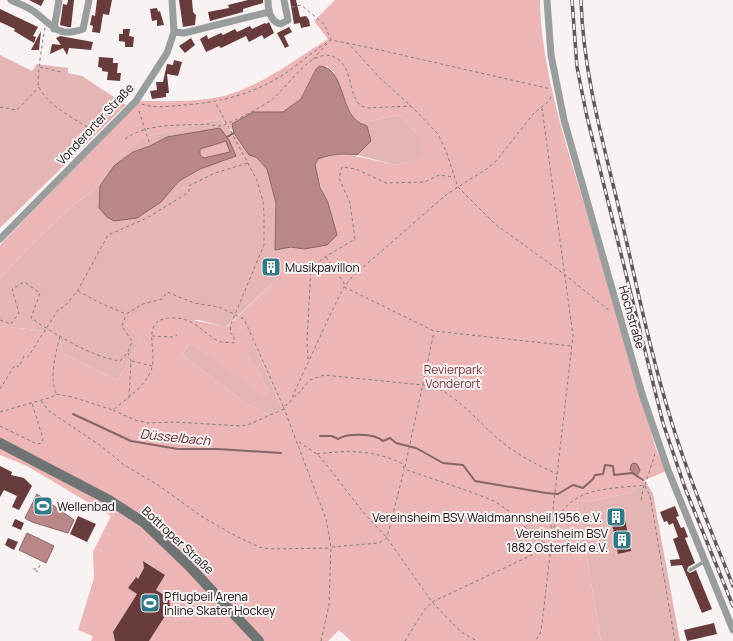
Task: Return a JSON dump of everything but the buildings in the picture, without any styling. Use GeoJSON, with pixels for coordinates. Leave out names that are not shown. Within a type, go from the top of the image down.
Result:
{"type":"FeatureCollection","features":[{"type":"Feature","properties":{"kind":"main road","name":"Bottroper Straße"},"geometry":{"type":"LineString","coordinates":[[0,443],[84,486],[138,519],[185,563],[259,641]]}},
{"type":"Feature","properties":{"kind":"street"},"geometry":{"type":"LineString","coordinates":[[11,0],[36,12],[54,29],[69,33],[84,29],[89,0]]}},
{"type":"Feature","properties":{"kind":"street"},"geometry":{"type":"LineString","coordinates":[[54,29],[59,0]]}},
{"type":"Feature","properties":{"kind":"street"},"geometry":{"type":"LineString","coordinates":[[172,0],[174,32],[184,33],[268,12]]}},
{"type":"Feature","properties":{"kind":"street"},"geometry":{"type":"LineString","coordinates":[[268,0],[268,12],[276,22],[281,24],[288,20],[284,0]]}},
{"type":"Feature","properties":{"kind":"street","name":"Hochstraße"},"geometry":{"type":"LineString","coordinates":[[547,0],[548,36],[558,91],[579,174],[642,394],[659,445],[733,630]]}},
{"type":"Feature","properties":{"kind":"street","name":"Vonderorter Straße"},"geometry":{"type":"LineString","coordinates":[[0,239],[136,101],[167,53],[174,32]]}},
{"type":"Feature","properties":{"kind":"lane"},"geometry":{"type":"LineString","coordinates":[[690,570],[698,567],[705,561]]}},
{"type":"Feature","properties":{"kind":"path"},"geometry":{"type":"LineString","coordinates":[[286,8],[301,5],[324,24],[331,40]]}},
{"type":"Feature","properties":{"kind":"path"},"geometry":{"type":"LineString","coordinates":[[45,22],[39,67],[39,87],[51,102],[102,137]]}},
{"type":"Feature","properties":{"kind":"path"},"geometry":{"type":"LineString","coordinates":[[310,62],[331,40]]}},
{"type":"Feature","properties":{"kind":"path"},"geometry":{"type":"LineString","coordinates":[[136,101],[149,106],[157,107],[215,102],[241,96],[267,84],[331,40],[346,42],[558,91]]}},
{"type":"Feature","properties":{"kind":"path"},"geometry":{"type":"LineString","coordinates":[[346,42],[382,80],[412,106],[438,134],[446,151],[458,187],[495,224],[564,274],[610,312]]}},
{"type":"Feature","properties":{"kind":"path"},"geometry":{"type":"LineString","coordinates":[[125,139],[133,133],[145,129],[209,124],[219,126],[225,124],[270,101],[292,81],[299,71],[320,55],[326,55],[339,60],[348,74],[357,103],[364,108],[412,106]]}},
{"type":"Feature","properties":{"kind":"path"},"geometry":{"type":"LineString","coordinates":[[39,67],[61,72]]}},
{"type":"Feature","properties":{"kind":"path"},"geometry":{"type":"LineString","coordinates":[[0,107],[17,110],[39,87]]}},
{"type":"Feature","properties":{"kind":"path"},"geometry":{"type":"LineString","coordinates":[[283,406],[289,404],[344,287],[363,266],[403,234],[447,194],[488,168],[497,160],[534,113],[542,108],[558,91]]}},
{"type":"Feature","properties":{"kind":"path"},"geometry":{"type":"LineString","coordinates":[[113,410],[145,382],[152,366],[152,327],[163,319],[176,318],[194,323],[219,342],[234,343],[234,335],[230,333],[231,324],[264,245],[263,202],[257,180],[225,124],[215,102]]}},
{"type":"Feature","properties":{"kind":"path"},"geometry":{"type":"LineString","coordinates":[[535,641],[540,634],[542,624],[550,536],[573,336],[542,108]]}},
{"type":"Feature","properties":{"kind":"path"},"geometry":{"type":"LineString","coordinates":[[139,111],[149,142]]}},
{"type":"Feature","properties":{"kind":"path"},"geometry":{"type":"LineString","coordinates":[[0,389],[15,365],[19,367],[24,356],[28,357],[58,310],[65,306],[78,290],[108,234],[147,218],[189,192],[189,186],[215,173],[248,163]]}},
{"type":"Feature","properties":{"kind":"path"},"geometry":{"type":"LineString","coordinates":[[308,361],[307,341],[311,268],[325,257],[355,239],[350,203],[339,178],[342,167],[356,169],[386,183],[426,182],[439,175],[455,178]]}},
{"type":"Feature","properties":{"kind":"path"},"geometry":{"type":"LineString","coordinates":[[325,257],[344,283],[344,287]]}},
{"type":"Feature","properties":{"kind":"path"},"geometry":{"type":"LineString","coordinates":[[0,320],[11,324],[19,313],[12,289],[24,282],[40,293],[30,318],[46,328],[108,359],[120,361],[128,352],[132,341],[122,326],[126,314],[143,304],[162,299],[167,292],[194,304],[219,307],[244,318],[298,441],[326,519],[331,547],[329,605],[321,641]]}},
{"type":"Feature","properties":{"kind":"path"},"geometry":{"type":"LineString","coordinates":[[344,287],[434,331],[571,346]]}},
{"type":"Feature","properties":{"kind":"path"},"geometry":{"type":"LineString","coordinates":[[78,290],[98,302],[126,314]]}},
{"type":"Feature","properties":{"kind":"path"},"geometry":{"type":"LineString","coordinates":[[41,400],[49,411],[101,446],[124,465],[158,485],[201,516],[232,534],[259,547],[270,549],[331,547],[379,543],[387,538],[408,452],[434,331]]}},
{"type":"Feature","properties":{"kind":"path"},"geometry":{"type":"LineString","coordinates":[[56,394],[54,366],[60,335]]}},
{"type":"Feature","properties":{"kind":"path"},"geometry":{"type":"LineString","coordinates":[[151,336],[173,337],[178,335]]}},
{"type":"Feature","properties":{"kind":"path"},"geometry":{"type":"LineString","coordinates":[[128,352],[132,360],[129,397]]}},
{"type":"Feature","properties":{"kind":"path"},"geometry":{"type":"LineString","coordinates":[[132,360],[152,366]]}},
{"type":"Feature","properties":{"kind":"path"},"geometry":{"type":"LineString","coordinates":[[292,397],[296,396],[310,380],[324,375],[433,386],[445,391],[497,438],[520,456],[557,474]]}},
{"type":"Feature","properties":{"kind":"path"},"geometry":{"type":"LineString","coordinates":[[0,412],[32,403],[56,394],[72,397],[113,410],[135,420],[148,423],[176,422],[240,426],[250,424],[284,409]]}},
{"type":"Feature","properties":{"kind":"path"},"geometry":{"type":"LineString","coordinates":[[0,426],[37,444],[42,443],[43,440],[32,403]]}},
{"type":"Feature","properties":{"kind":"path"},"geometry":{"type":"LineString","coordinates":[[298,441],[317,454],[387,538],[432,602],[461,632],[477,641]]}},
{"type":"Feature","properties":{"kind":"path"},"geometry":{"type":"LineString","coordinates":[[641,500],[644,485],[659,445]]}},
{"type":"Feature","properties":{"kind":"path"},"geometry":{"type":"LineString","coordinates":[[317,454],[336,452],[374,453],[389,457],[403,464],[404,469]]}},
{"type":"Feature","properties":{"kind":"path"},"geometry":{"type":"LineString","coordinates":[[404,469],[494,501],[509,511],[537,539],[550,546]]}},
{"type":"Feature","properties":{"kind":"path"},"geometry":{"type":"LineString","coordinates":[[550,536],[565,507],[580,496],[590,492],[644,485]]}},
{"type":"Feature","properties":{"kind":"path"},"geometry":{"type":"LineString","coordinates":[[644,485],[650,496],[675,641]]}},
{"type":"Feature","properties":{"kind":"path"},"geometry":{"type":"LineString","coordinates":[[405,641],[425,609],[432,602],[550,546]]}},
{"type":"Feature","properties":{"kind":"path"},"geometry":{"type":"LineString","coordinates":[[38,572],[33,569],[38,569],[40,565]]}},
{"type":"Feature","properties":{"kind":"shaded area"},"geometry":{"type":"Polygon","coordinates":[[[0,55],[32,71],[37,64],[68,68],[68,73],[82,76],[126,105],[0,228],[0,55]]]}},
{"type":"Feature","properties":{"kind":"shaded area"},"geometry":{"type":"Polygon","coordinates":[[[320,66],[327,68],[333,73],[347,106],[358,122],[367,126],[371,141],[357,155],[342,154],[328,156],[318,159],[315,165],[320,187],[328,203],[337,235],[327,245],[304,249],[291,247],[275,250],[276,203],[267,169],[256,157],[249,155],[234,133],[232,124],[253,112],[283,112],[301,99],[316,69],[320,66]]]}},
{"type":"Feature","properties":{"kind":"shaded area"},"geometry":{"type":"Polygon","coordinates":[[[399,115],[417,134],[422,145],[424,159],[396,165],[357,155],[371,141],[367,126],[360,123],[399,115]]]}},
{"type":"Feature","properties":{"kind":"shaded area"},"geometry":{"type":"Polygon","coordinates":[[[220,119],[267,169],[276,203],[275,250],[281,261],[278,278],[226,327],[199,320],[125,324],[141,338],[118,380],[63,354],[60,340],[46,331],[0,326],[0,278],[34,242],[71,207],[96,188],[112,165],[141,138],[220,119]]]}},
{"type":"Feature","properties":{"kind":"shaded area"},"geometry":{"type":"Polygon","coordinates":[[[220,128],[229,140],[236,156],[200,169],[179,181],[161,202],[137,218],[114,221],[107,217],[99,208],[100,186],[114,166],[133,152],[150,146],[167,137],[220,128]],[[226,141],[200,149],[200,155],[204,158],[230,152],[226,141]]]}},
{"type":"Feature","properties":{"kind":"shaded area"},"geometry":{"type":"Polygon","coordinates":[[[190,342],[269,391],[246,352],[255,346],[282,409],[270,415],[244,402],[182,355],[190,342]]]}},
{"type":"Feature","properties":{"kind":"shaded area"},"geometry":{"type":"Polygon","coordinates":[[[633,463],[637,464],[640,470],[637,476],[630,470],[633,463]]]}},
{"type":"Feature","properties":{"kind":"shaded area"},"geometry":{"type":"Polygon","coordinates":[[[645,480],[653,494],[680,641],[601,641],[577,500],[585,502],[630,493],[645,480]]]}},
{"type":"Feature","properties":{"kind":"shaded area","name":"Wellenbad"},"geometry":{"type":"Polygon","coordinates":[[[37,494],[74,520],[68,533],[32,522],[25,518],[37,494]]]}},
{"type":"Feature","properties":{"kind":"shaded area"},"geometry":{"type":"Polygon","coordinates":[[[27,533],[54,546],[46,563],[19,550],[27,533]]]}},
{"type":"Feature","properties":{"kind":"green space","name":"Revierpark Vonderort"},"geometry":{"type":"Polygon","coordinates":[[[335,0],[540,0],[545,57],[558,114],[656,449],[666,471],[645,480],[630,493],[585,502],[577,500],[601,641],[351,641],[339,630],[328,641],[149,641],[167,613],[173,617],[176,611],[170,607],[168,598],[156,590],[165,575],[145,562],[144,568],[138,579],[135,577],[129,588],[137,594],[113,632],[115,641],[91,641],[93,636],[78,630],[94,578],[93,552],[111,516],[27,466],[0,455],[0,326],[46,331],[60,340],[63,354],[118,380],[141,338],[125,324],[128,315],[147,311],[227,327],[278,278],[281,261],[275,250],[291,247],[304,249],[337,235],[316,171],[315,165],[318,159],[342,153],[396,165],[423,159],[421,145],[417,134],[399,115],[360,123],[356,121],[341,95],[334,72],[327,66],[316,69],[301,99],[283,112],[233,128],[233,131],[220,119],[141,138],[112,165],[96,188],[71,207],[34,242],[0,278],[0,245],[140,101],[200,100],[225,96],[241,90],[286,67],[328,39],[314,21],[335,0]],[[189,343],[182,355],[244,402],[270,415],[282,409],[255,346],[246,352],[269,391],[267,398],[189,343]]]}},
{"type":"Feature","properties":{"kind":"green space"},"geometry":{"type":"Polygon","coordinates":[[[225,141],[230,152],[204,158],[200,155],[200,150],[225,141]]]}},
{"type":"Feature","properties":{"kind":"waterway"},"geometry":{"type":"LineString","coordinates":[[227,137],[234,133]]}},
{"type":"Feature","properties":{"kind":"waterway","name":"Düsselbach"},"geometry":{"type":"LineString","coordinates":[[73,414],[131,441],[178,449],[217,449],[281,453]]}},
{"type":"Feature","properties":{"kind":"waterway","name":"Düsselbach"},"geometry":{"type":"LineString","coordinates":[[320,436],[332,436],[338,439],[354,435],[367,435],[379,438],[383,441],[390,438],[396,443],[416,448],[443,463],[463,465],[475,481],[546,493],[558,494],[573,485],[583,488],[593,479],[595,475],[603,474],[605,465],[613,466],[614,475],[632,473],[643,480]]}},
{"type":"Feature","properties":{"kind":"railway"},"geometry":{"type":"LineString","coordinates":[[572,0],[577,67],[587,117],[663,423],[685,488],[733,606]]}},
{"type":"Feature","properties":{"kind":"railway"},"geometry":{"type":"LineString","coordinates":[[581,0],[586,54],[595,107],[656,369],[685,462],[733,586]]}},
{"type":"Feature","properties":{"kind":"place","name":"Musikpavillon"},"geometry":{"type":"Point","coordinates":[271,267]}},
{"type":"Feature","properties":{"kind":"place","name":"Wellenbad"},"geometry":{"type":"Point","coordinates":[43,506]}},
{"type":"Feature","properties":{"kind":"place","name":"Vereinsheim BSV Waidmannsheil 1956 e.V."},"geometry":{"type":"Point","coordinates":[616,517]}},
{"type":"Feature","properties":{"kind":"place","name":"Vereinsheim BSV 1882 Osterfeld e.V."},"geometry":{"type":"Point","coordinates":[622,540]}},
{"type":"Feature","properties":{"kind":"place","name":"Pflugbeil Arena Inline Skater Hockey"},"geometry":{"type":"Point","coordinates":[150,603]}}]}
